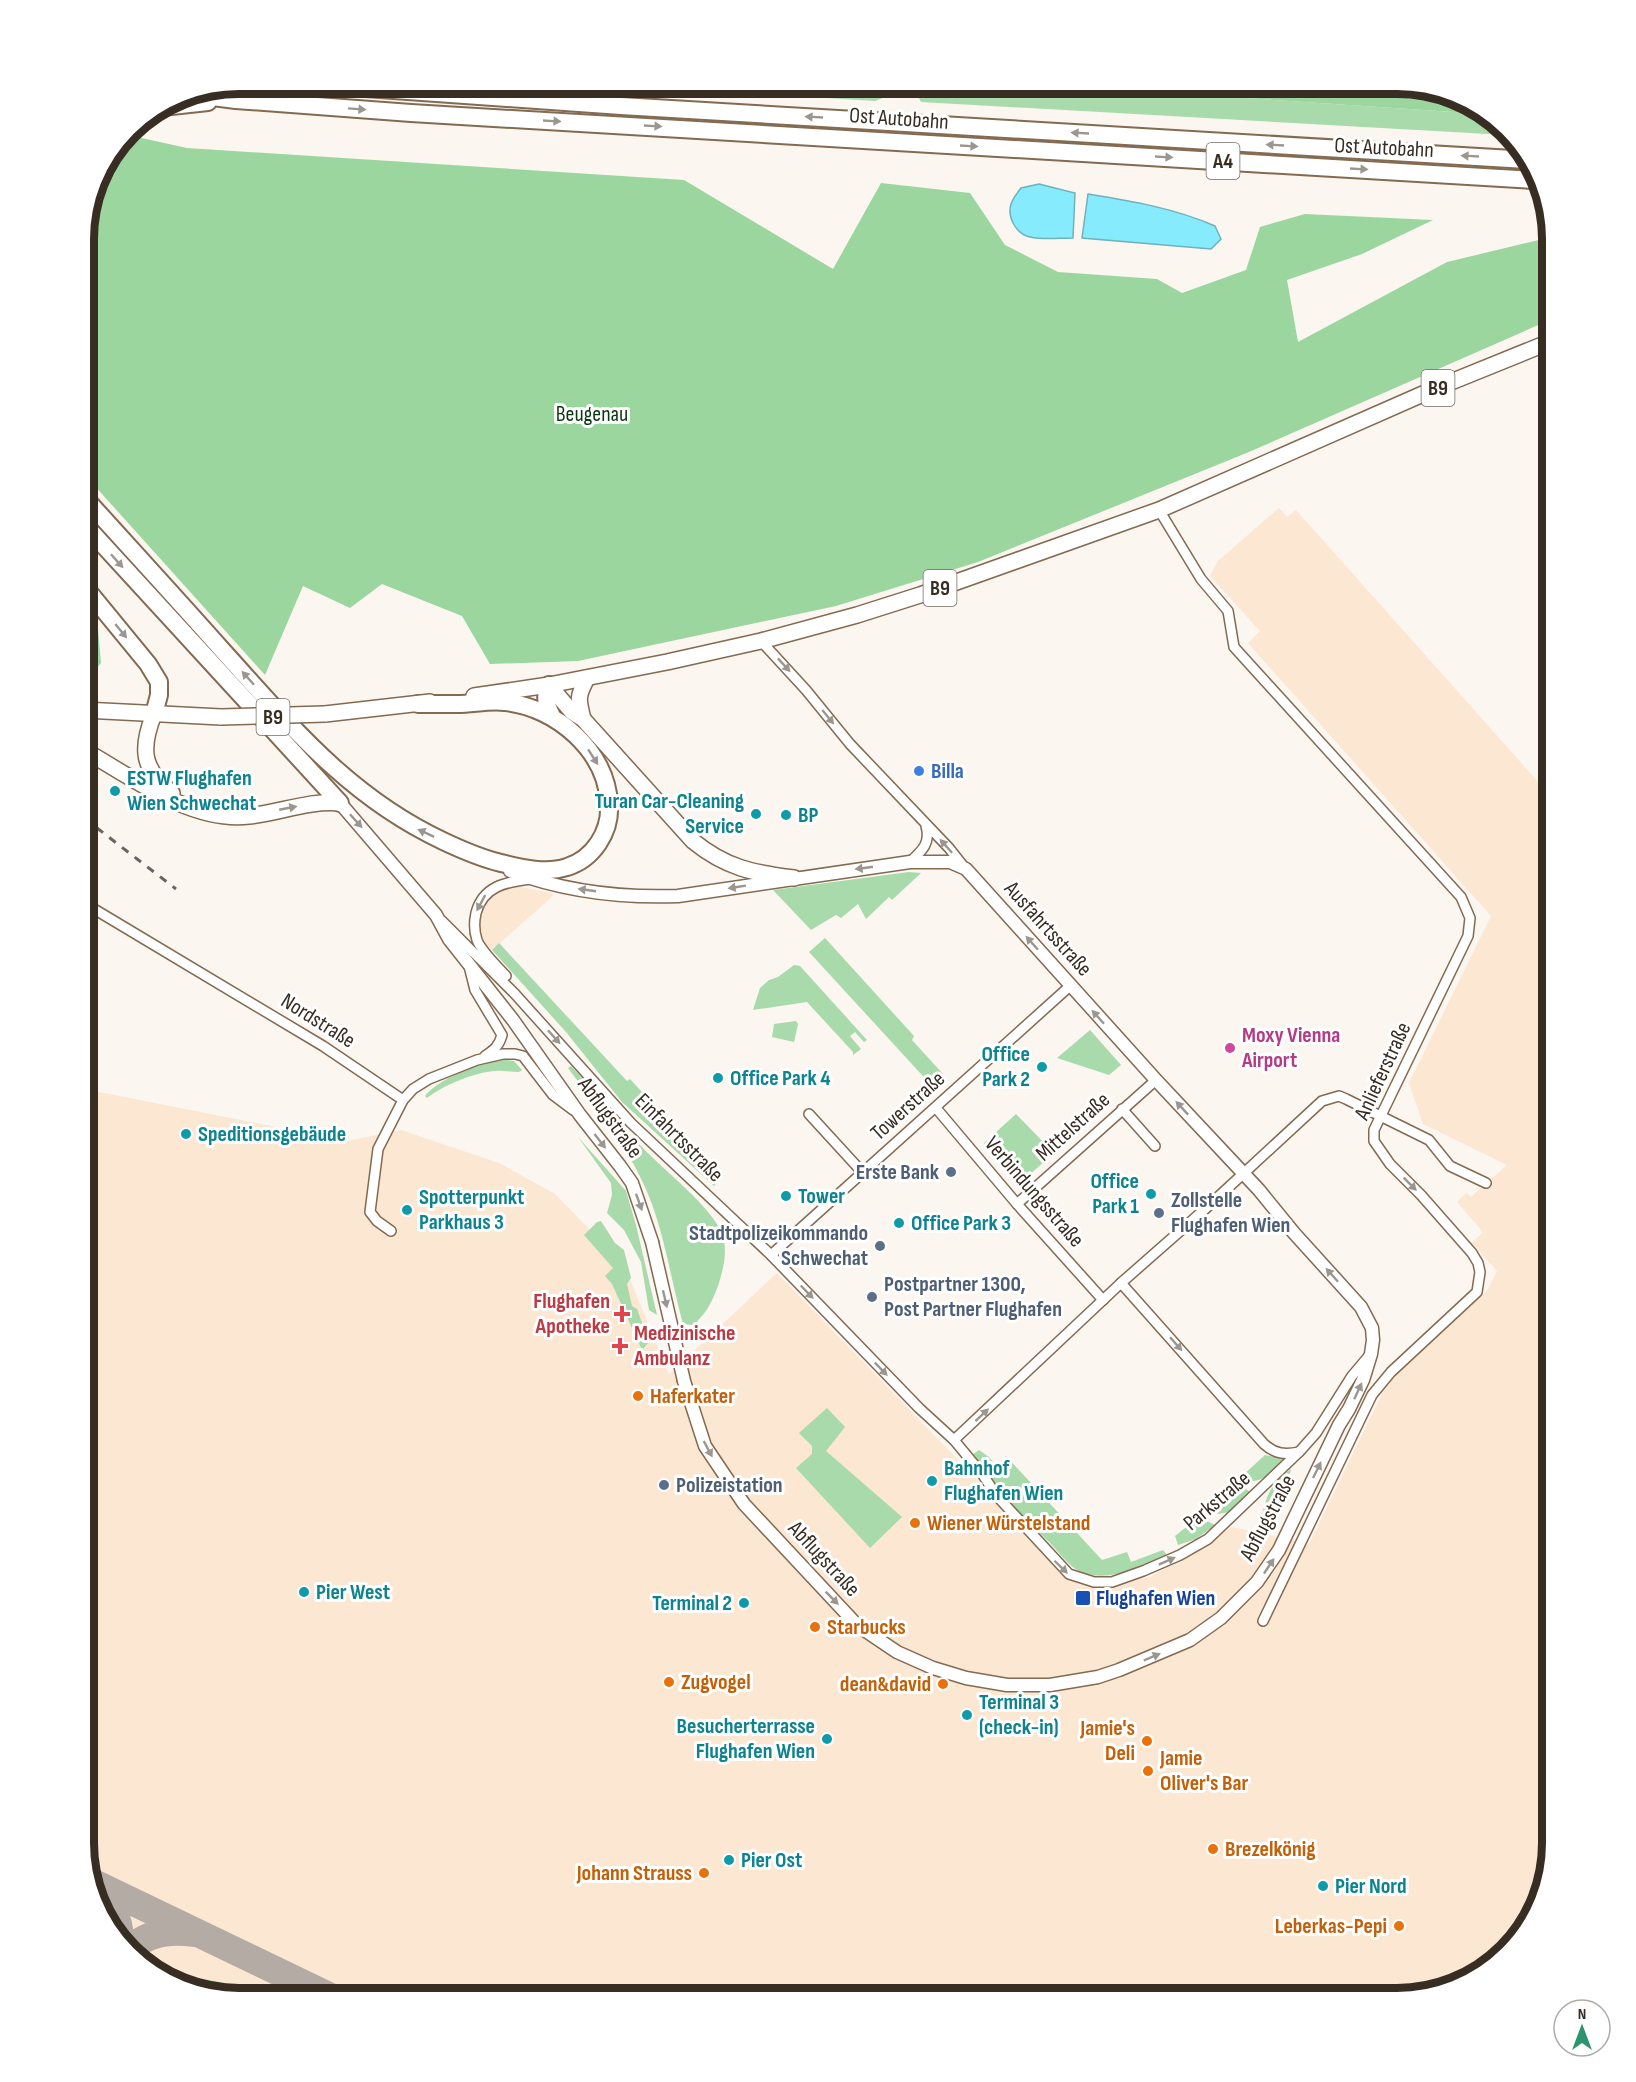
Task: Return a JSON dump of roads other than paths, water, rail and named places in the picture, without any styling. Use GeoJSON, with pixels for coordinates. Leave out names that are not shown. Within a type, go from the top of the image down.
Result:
{"type":"FeatureCollection","features":[{"type":"Feature","properties":{"kind":"highway","name":"Ost Autobahn"},"geometry":{"type":"LineString","coordinates":[[465,95],[1517,159]]}},
{"type":"Feature","properties":{"kind":"highway","name":"Ost Autobahn"},"geometry":{"type":"LineString","coordinates":[[212,97],[423,113],[1529,180]]}},
{"type":"Feature","properties":{"kind":"highway"},"geometry":{"type":"LineString","coordinates":[[188,105],[236,100]]}},
{"type":"Feature","properties":{"kind":"highway"},"geometry":{"type":"LineString","coordinates":[[95,509],[329,764],[373,800],[413,827],[478,858],[514,867],[556,871],[575,865],[589,855],[600,842],[610,811],[609,793],[604,776],[594,757],[578,737],[552,716],[519,704],[503,701],[418,704]]}},
{"type":"Feature","properties":{"kind":"highway"},"geometry":{"type":"LineString","coordinates":[[95,536],[340,803]]}},
{"type":"Feature","properties":{"kind":"highway"},"geometry":{"type":"LineString","coordinates":[[95,599],[148,664],[159,682],[159,695],[154,714]]}},
{"type":"Feature","properties":{"kind":"highway"},"geometry":{"type":"LineString","coordinates":[[549,686],[546,693],[546,705],[552,716]]}},
{"type":"Feature","properties":{"kind":"main road","name":"B9"},"geometry":{"type":"LineString","coordinates":[[95,711],[221,717],[325,714],[549,686],[761,641],[920,595],[1160,510],[1441,386],[1542,345]]}},
{"type":"Feature","properties":{"kind":"main road"},"geometry":{"type":"LineString","coordinates":[[583,719],[578,703],[579,694],[587,678]]}},
{"type":"Feature","properties":{"kind":"main road"},"geometry":{"type":"LineString","coordinates":[[549,686],[572,712],[583,719],[693,841],[711,856],[736,867],[794,878]]}},
{"type":"Feature","properties":{"kind":"main road"},"geometry":{"type":"LineString","coordinates":[[154,714],[144,742],[145,757],[161,784],[191,807]]}},
{"type":"Feature","properties":{"kind":"main road"},"geometry":{"type":"LineString","coordinates":[[95,756],[137,781],[210,814],[230,817],[249,816],[312,803],[340,803]]}},
{"type":"Feature","properties":{"kind":"street","name":"Anlieferstraße"},"geometry":{"type":"LineString","coordinates":[[1160,510],[1201,579],[1228,611],[1234,647],[1461,897],[1470,918],[1468,936],[1374,1130],[1374,1141],[1390,1164],[1472,1253],[1478,1263],[1477,1292],[1391,1372],[1372,1395],[1263,1621]]}},
{"type":"Feature","properties":{"kind":"street"},"geometry":{"type":"LineString","coordinates":[[761,641],[806,690],[850,744],[949,848],[966,869]]}},
{"type":"Feature","properties":{"kind":"street","name":"Einfahrtsstraße"},"geometry":{"type":"LineString","coordinates":[[340,803],[436,915],[515,994],[631,1123],[771,1255],[919,1408],[954,1440],[983,1475],[996,1495]]}},
{"type":"Feature","properties":{"kind":"street"},"geometry":{"type":"LineString","coordinates":[[910,862],[927,843],[928,832],[925,823]]}},
{"type":"Feature","properties":{"kind":"street"},"geometry":{"type":"LineString","coordinates":[[478,858],[531,879],[587,890],[644,897],[678,896],[910,862],[950,862],[966,869]]}},
{"type":"Feature","properties":{"kind":"street","name":"Ausfahrtsstraße"},"geometry":{"type":"LineString","coordinates":[[966,869],[1361,1306],[1372,1328],[1371,1354]]}},
{"type":"Feature","properties":{"kind":"street"},"geometry":{"type":"LineString","coordinates":[[515,994],[511,981],[477,942],[474,928],[475,916],[479,904],[488,891],[506,882],[531,879]]}},
{"type":"Feature","properties":{"kind":"street","name":"Nordstraße"},"geometry":{"type":"LineString","coordinates":[[95,910],[323,1046],[403,1100]]}},
{"type":"Feature","properties":{"kind":"street","name":"Abflugstraße"},"geometry":{"type":"LineString","coordinates":[[436,915],[449,939],[513,1020],[580,1115],[632,1183],[652,1242],[684,1381],[705,1446],[723,1475],[744,1503],[857,1625],[897,1652],[937,1670],[992,1683],[1030,1686],[1098,1677],[1128,1667],[1190,1640],[1233,1608],[1257,1582],[1279,1550],[1359,1388],[1371,1354]]}},
{"type":"Feature","properties":{"kind":"street"},"geometry":{"type":"LineString","coordinates":[[468,963],[475,990],[502,1035],[500,1044],[494,1050],[477,1060]]}},
{"type":"Feature","properties":{"kind":"street","name":"Towerstraße"},"geometry":{"type":"LineString","coordinates":[[771,1255],[1070,986]]}},
{"type":"Feature","properties":{"kind":"street"},"geometry":{"type":"LineString","coordinates":[[391,1231],[377,1221],[370,1212],[378,1149],[403,1100],[413,1089],[429,1079],[477,1060],[503,1054],[523,1056],[553,1095],[580,1115]]}},
{"type":"Feature","properties":{"kind":"street","name":"Mittelstraße"},"geometry":{"type":"LineString","coordinates":[[1017,1204],[1156,1080]]}},
{"type":"Feature","properties":{"kind":"street"},"geometry":{"type":"LineString","coordinates":[[954,1440],[1121,1283],[1322,1101],[1339,1096],[1429,1140],[1450,1166],[1486,1183]]}},
{"type":"Feature","properties":{"kind":"street","name":"Verbindungsstraße"},"geometry":{"type":"LineString","coordinates":[[936,1107],[1017,1204],[1104,1300]]}},
{"type":"Feature","properties":{"kind":"street"},"geometry":{"type":"LineString","coordinates":[[1122,1109],[1155,1146]]}},
{"type":"Feature","properties":{"kind":"street"},"geometry":{"type":"LineString","coordinates":[[809,1114],[863,1173]]}},
{"type":"Feature","properties":{"kind":"street"},"geometry":{"type":"LineString","coordinates":[[1121,1283],[1264,1444],[1272,1451],[1281,1454],[1300,1451]]}},
{"type":"Feature","properties":{"kind":"street","name":"Parkstraße"},"geometry":{"type":"LineString","coordinates":[[996,1495],[1069,1574],[1094,1582],[1112,1582],[1143,1571],[1180,1555],[1208,1539],[1316,1433],[1352,1376],[1371,1354]]}},
{"type":"Feature","properties":{"kind":"water"},"geometry":{"type":"Polygon","coordinates":[[[1039,184],[1075,193],[1073,238],[1030,237],[1017,229],[1010,214],[1011,204],[1021,188],[1039,184]]]}},
{"type":"Feature","properties":{"kind":"water"},"geometry":{"type":"Polygon","coordinates":[[[1088,194],[1136,202],[1184,214],[1215,226],[1221,239],[1211,249],[1082,238],[1088,194]]]}},
{"type":"Feature","properties":{"kind":"railway"},"geometry":{"type":"LineString","coordinates":[[95,826],[176,889]]}},
{"type":"Feature","properties":{"kind":"place","name":"Billa"},"geometry":{"type":"Point","coordinates":[919,771]}},
{"type":"Feature","properties":{"kind":"place","name":"ESTW Flughafen Wien Schwechat"},"geometry":{"type":"Point","coordinates":[115,791]}},
{"type":"Feature","properties":{"kind":"place","name":"Turan Car-Cleaning Service"},"geometry":{"type":"Point","coordinates":[756,814]}},
{"type":"Feature","properties":{"kind":"place","name":"BP"},"geometry":{"type":"Point","coordinates":[786,815]}},
{"type":"Feature","properties":{"kind":"place","name":"Moxy Vienna Airport"},"geometry":{"type":"Point","coordinates":[1230,1048]}},
{"type":"Feature","properties":{"kind":"place","name":"Office Park 2"},"geometry":{"type":"Point","coordinates":[1042,1067]}},
{"type":"Feature","properties":{"kind":"place","name":"Office Park 4"},"geometry":{"type":"Point","coordinates":[718,1078]}},
{"type":"Feature","properties":{"kind":"place","name":"Speditionsgebäude"},"geometry":{"type":"Point","coordinates":[186,1134]}},
{"type":"Feature","properties":{"kind":"place","name":"Erste Bank"},"geometry":{"type":"Point","coordinates":[951,1172]}},
{"type":"Feature","properties":{"kind":"place","name":"Office Park 1"},"geometry":{"type":"Point","coordinates":[1151,1194]}},
{"type":"Feature","properties":{"kind":"place","name":"Tower"},"geometry":{"type":"Point","coordinates":[786,1196]}},
{"type":"Feature","properties":{"kind":"place","name":"Spotterpunkt Parkhaus 3"},"geometry":{"type":"Point","coordinates":[407,1210]}},
{"type":"Feature","properties":{"kind":"place","name":"Zollstelle Flughafen Wien"},"geometry":{"type":"Point","coordinates":[1159,1213]}},
{"type":"Feature","properties":{"kind":"place","name":"Office Park 3"},"geometry":{"type":"Point","coordinates":[899,1223]}},
{"type":"Feature","properties":{"kind":"place","name":"Stadtpolizeikommando Schwechat"},"geometry":{"type":"Point","coordinates":[880,1246]}},
{"type":"Feature","properties":{"kind":"place","name":"Postpartner 1300, Post Partner Flughafen"},"geometry":{"type":"Point","coordinates":[872,1297]}},
{"type":"Feature","properties":{"kind":"place","name":"Flughafen Apotheke"},"geometry":{"type":"Point","coordinates":[622,1314]}},
{"type":"Feature","properties":{"kind":"place","name":"Medizinische Ambulanz"},"geometry":{"type":"Point","coordinates":[620,1346]}},
{"type":"Feature","properties":{"kind":"place","name":"Haferkater"},"geometry":{"type":"Point","coordinates":[638,1396]}},
{"type":"Feature","properties":{"kind":"place","name":"Bahnhof Flughafen Wien"},"geometry":{"type":"Point","coordinates":[932,1481]}},
{"type":"Feature","properties":{"kind":"place","name":"Polizeistation"},"geometry":{"type":"Point","coordinates":[664,1485]}},
{"type":"Feature","properties":{"kind":"place","name":"Wiener Würstelstand"},"geometry":{"type":"Point","coordinates":[915,1523]}},
{"type":"Feature","properties":{"kind":"place","name":"Pier West"},"geometry":{"type":"Point","coordinates":[304,1592]}},
{"type":"Feature","properties":{"kind":"place","name":"Flughafen Wien"},"geometry":{"type":"Point","coordinates":[1083,1598]}},
{"type":"Feature","properties":{"kind":"place","name":"Terminal 2"},"geometry":{"type":"Point","coordinates":[744,1603]}},
{"type":"Feature","properties":{"kind":"place","name":"Starbucks"},"geometry":{"type":"Point","coordinates":[815,1627]}},
{"type":"Feature","properties":{"kind":"place","name":"Zugvogel"},"geometry":{"type":"Point","coordinates":[669,1682]}},
{"type":"Feature","properties":{"kind":"place","name":"dean&david"},"geometry":{"type":"Point","coordinates":[943,1684]}},
{"type":"Feature","properties":{"kind":"place","name":"Terminal 3 (check-in)"},"geometry":{"type":"Point","coordinates":[967,1715]}},
{"type":"Feature","properties":{"kind":"place","name":"Besucherterrasse Flughafen Wien"},"geometry":{"type":"Point","coordinates":[827,1739]}},
{"type":"Feature","properties":{"kind":"place","name":"Jamie's Deli"},"geometry":{"type":"Point","coordinates":[1147,1741]}},
{"type":"Feature","properties":{"kind":"place","name":"Jamie Oliver's Bar"},"geometry":{"type":"Point","coordinates":[1148,1771]}},
{"type":"Feature","properties":{"kind":"place","name":"Brezelkönig"},"geometry":{"type":"Point","coordinates":[1213,1849]}},
{"type":"Feature","properties":{"kind":"place","name":"Pier Ost"},"geometry":{"type":"Point","coordinates":[729,1860]}},
{"type":"Feature","properties":{"kind":"place","name":"Johann Strauss"},"geometry":{"type":"Point","coordinates":[704,1873]}},
{"type":"Feature","properties":{"kind":"place","name":"Pier Nord"},"geometry":{"type":"Point","coordinates":[1323,1886]}},
{"type":"Feature","properties":{"kind":"place","name":"Leberkas-Pepi"},"geometry":{"type":"Point","coordinates":[1399,1926]}},
{"type":"Feature","properties":{"kind":"park label","name":"Beugenau"},"geometry":{"type":"Point","coordinates":[592,414]}}]}
